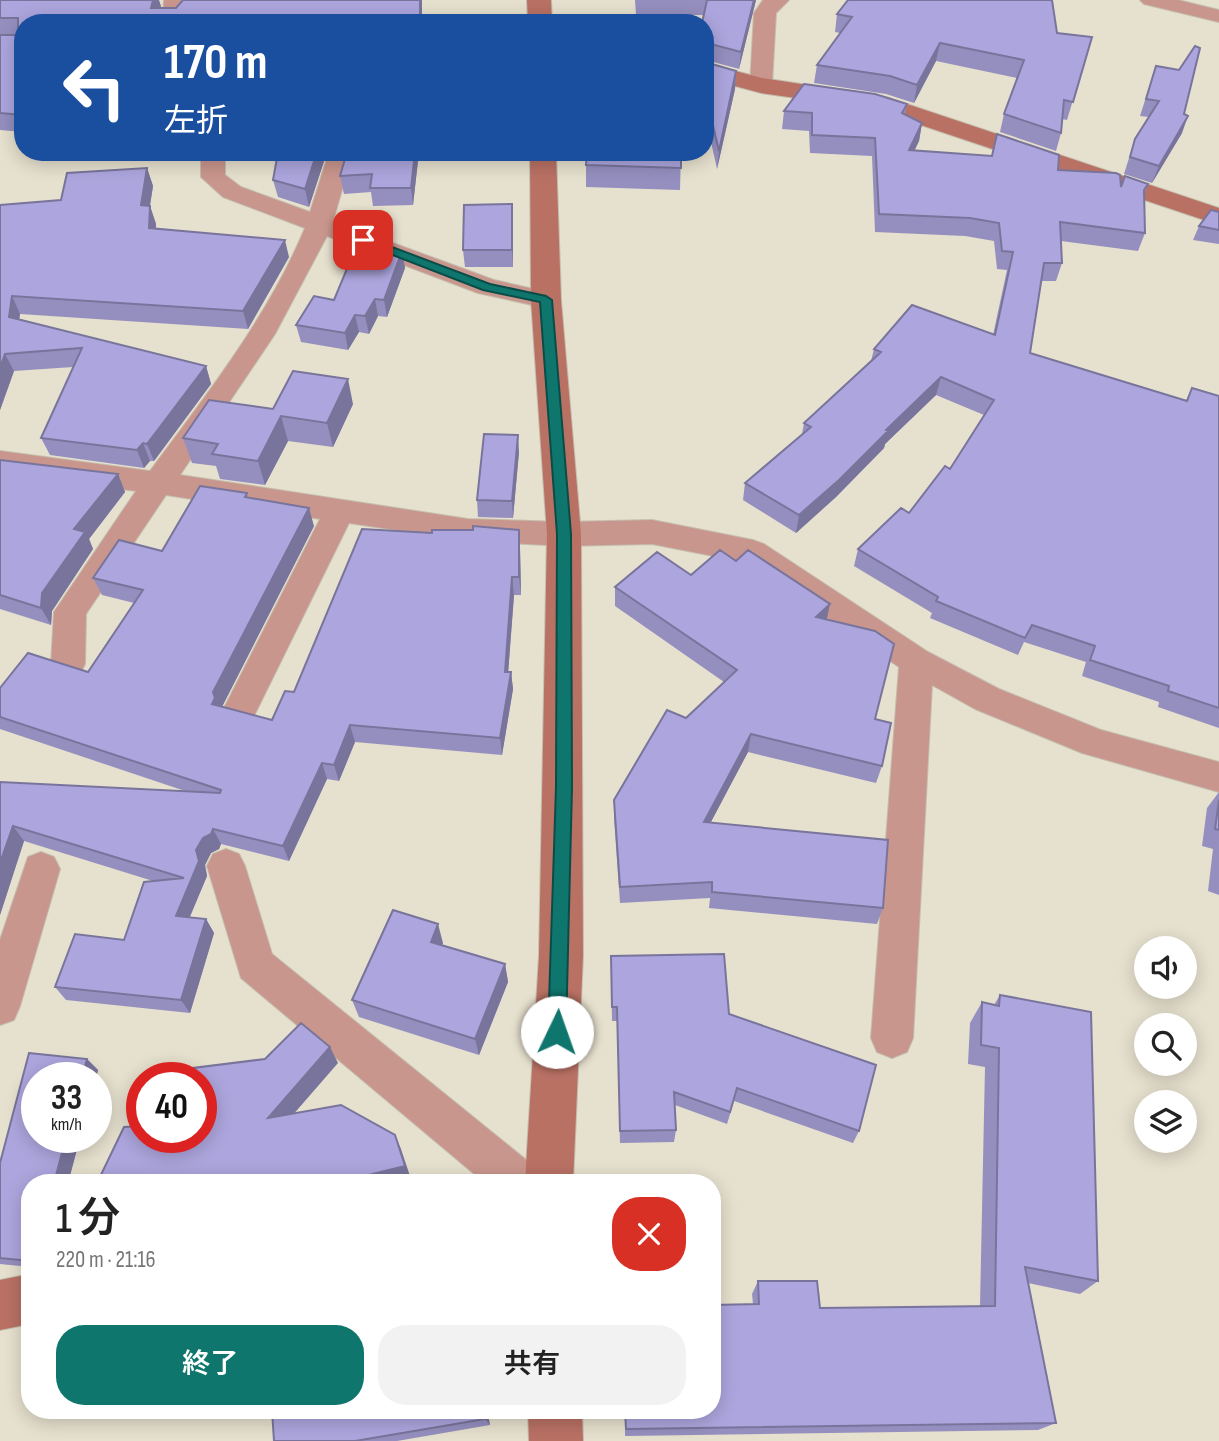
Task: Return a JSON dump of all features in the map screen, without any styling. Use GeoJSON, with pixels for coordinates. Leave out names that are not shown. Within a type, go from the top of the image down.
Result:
{"type":"FeatureCollection","features":[{"type":"Feature","properties":{"kind":"street"},"geometry":{"type":"LineString","coordinates":[[761,85],[765,13],[771,4],[778,0]]}},
{"type":"Feature","properties":{"kind":"street"},"geometry":{"type":"LineString","coordinates":[[1151,0],[1219,16]]}},
{"type":"Feature","properties":{"kind":"street"},"geometry":{"type":"LineString","coordinates":[[714,72],[761,85],[877,102],[1219,217]]}},
{"type":"Feature","properties":{"kind":"street"},"geometry":{"type":"LineString","coordinates":[[213,161],[214,177],[232,191],[487,287],[546,300]]}},
{"type":"Feature","properties":{"kind":"street"},"geometry":{"type":"LineString","coordinates":[[68,664],[70,612],[158,483],[211,414],[257,341],[299,268],[320,223],[338,161]]}},
{"type":"Feature","properties":{"kind":"street"},"geometry":{"type":"LineString","coordinates":[[543,161],[546,300],[564,534],[561,943],[549,1174]]}},
{"type":"Feature","properties":{"kind":"street"},"geometry":{"type":"LineString","coordinates":[[0,462],[468,530],[564,534],[652,532],[753,552],[916,661],[987,699],[1095,743],[1219,777]]}},
{"type":"Feature","properties":{"kind":"street"},"geometry":{"type":"LineString","coordinates":[[240,710],[340,510]]}},
{"type":"Feature","properties":{"kind":"street"},"geometry":{"type":"LineString","coordinates":[[892,1038],[916,661]]}},
{"type":"Feature","properties":{"kind":"street"},"geometry":{"type":"LineString","coordinates":[[226,866],[255,965],[508,1174]]}},
{"type":"Feature","properties":{"kind":"street"},"geometry":{"type":"LineString","coordinates":[[0,1006],[41,869]]}},
{"type":"Feature","properties":{"kind":"street"},"geometry":{"type":"LineString","coordinates":[[0,1305],[21,1301]]}},
{"type":"Feature","properties":{"kind":"street"},"geometry":{"type":"LineString","coordinates":[[555,1419],[556,1441]]}},
{"type":"Feature","properties":{"kind":"building"},"geometry":{"type":"Polygon","coordinates":[[[0,0],[153,0],[151,8],[176,8],[183,0],[420,0],[420,14],[14,14],[14,18],[0,18],[0,0]]]}},
{"type":"Feature","properties":{"kind":"building"},"geometry":{"type":"Polygon","coordinates":[[[707,0],[754,0],[741,52],[714,45],[714,14],[704,14],[707,0]]]}},
{"type":"Feature","properties":{"kind":"building"},"geometry":{"type":"Polygon","coordinates":[[[848,0],[1052,0],[1057,33],[1092,37],[1073,102],[1064,100],[1061,133],[1004,114],[1024,60],[940,43],[917,85],[890,76],[817,65],[852,17],[837,14],[848,0]]]}},
{"type":"Feature","properties":{"kind":"building"},"geometry":{"type":"Polygon","coordinates":[[[0,35],[14,35],[14,114],[0,113],[0,35]]]}},
{"type":"Feature","properties":{"kind":"building"},"geometry":{"type":"Polygon","coordinates":[[[1195,46],[1200,48],[1184,114],[1188,116],[1159,166],[1130,157],[1135,139],[1159,101],[1146,99],[1156,66],[1179,70],[1195,46]]]}},
{"type":"Feature","properties":{"kind":"building"},"geometry":{"type":"Polygon","coordinates":[[[714,65],[736,71],[719,151],[714,130],[714,65]]]}},
{"type":"Feature","properties":{"kind":"building"},"geometry":{"type":"Polygon","coordinates":[[[804,84],[875,94],[907,104],[902,113],[922,123],[909,150],[992,156],[997,134],[1059,155],[1058,170],[1116,173],[1120,175],[1121,187],[1125,176],[1148,184],[1144,190],[1145,233],[1060,222],[1062,263],[1044,263],[1030,353],[1187,401],[1192,388],[1219,396],[1219,708],[1168,691],[1169,686],[1090,660],[1095,646],[1032,625],[1025,638],[936,601],[938,597],[858,549],[901,508],[909,513],[945,466],[950,469],[994,400],[941,377],[839,480],[799,515],[745,483],[811,427],[804,423],[881,352],[874,349],[912,305],[995,335],[1013,252],[1002,251],[999,223],[970,218],[879,214],[875,138],[812,135],[812,113],[784,111],[804,84]]]}},
{"type":"Feature","properties":{"kind":"building"},"geometry":{"type":"Polygon","coordinates":[[[276,161],[314,161],[305,189],[273,180],[276,161]]]}},
{"type":"Feature","properties":{"kind":"building"},"geometry":{"type":"Polygon","coordinates":[[[344,161],[414,161],[411,188],[370,188],[372,174],[340,176],[344,161]]]}},
{"type":"Feature","properties":{"kind":"building"},"geometry":{"type":"Polygon","coordinates":[[[586,161],[681,161],[681,168],[586,165],[586,161]]]}},
{"type":"Feature","properties":{"kind":"building"},"geometry":{"type":"Polygon","coordinates":[[[147,168],[141,205],[150,206],[149,228],[285,240],[243,311],[12,296],[9,317],[206,366],[147,444],[143,443],[137,450],[41,438],[82,348],[5,354],[0,368],[0,205],[61,200],[67,173],[147,168]]]}},
{"type":"Feature","properties":{"kind":"building"},"geometry":{"type":"Polygon","coordinates":[[[512,204],[512,250],[463,250],[464,205],[512,204]]]}},
{"type":"Feature","properties":{"kind":"building"},"geometry":{"type":"Polygon","coordinates":[[[1211,210],[1219,212],[1219,230],[1199,226],[1211,210]]]}},
{"type":"Feature","properties":{"kind":"building"},"geometry":{"type":"Polygon","coordinates":[[[356,247],[402,251],[384,300],[375,299],[365,316],[355,315],[345,333],[296,325],[314,296],[334,300],[356,247]]]}},
{"type":"Feature","properties":{"kind":"building"},"geometry":{"type":"Polygon","coordinates":[[[293,371],[348,379],[327,423],[281,416],[258,461],[212,454],[218,444],[183,438],[209,400],[273,409],[293,371]]]}},
{"type":"Feature","properties":{"kind":"building"},"geometry":{"type":"Polygon","coordinates":[[[484,434],[518,435],[512,501],[477,500],[484,434]]]}},
{"type":"Feature","properties":{"kind":"building"},"geometry":{"type":"Polygon","coordinates":[[[0,460],[118,474],[74,529],[85,532],[42,593],[41,608],[0,595],[0,460]]]}},
{"type":"Feature","properties":{"kind":"building"},"geometry":{"type":"Polygon","coordinates":[[[200,486],[247,493],[245,497],[309,508],[213,692],[215,698],[212,704],[272,720],[285,691],[294,692],[362,529],[432,533],[432,530],[473,530],[473,526],[519,530],[519,577],[512,577],[505,672],[511,672],[500,738],[350,725],[334,765],[322,763],[283,846],[213,829],[211,834],[203,838],[196,850],[199,861],[176,916],[206,919],[181,1000],[55,987],[75,934],[124,940],[144,882],[184,878],[13,826],[0,863],[0,782],[220,793],[221,790],[0,717],[0,688],[28,653],[88,672],[143,590],[93,578],[119,540],[162,551],[200,486]]]}},
{"type":"Feature","properties":{"kind":"building"},"geometry":{"type":"Polygon","coordinates":[[[720,550],[736,561],[748,550],[830,604],[816,617],[875,631],[894,644],[875,719],[891,723],[882,766],[751,734],[704,822],[888,840],[883,908],[712,892],[712,882],[620,887],[614,800],[667,710],[686,718],[737,670],[615,587],[657,552],[691,575],[720,550]]]}},
{"type":"Feature","properties":{"kind":"building"},"geometry":{"type":"Polygon","coordinates":[[[1219,800],[1219,830],[1215,829],[1219,800]]]}},
{"type":"Feature","properties":{"kind":"building"},"geometry":{"type":"Polygon","coordinates":[[[393,910],[438,924],[431,942],[505,964],[475,1039],[352,1000],[393,910]]]}},
{"type":"Feature","properties":{"kind":"building"},"geometry":{"type":"Polygon","coordinates":[[[724,954],[729,1014],[876,1065],[859,1131],[737,1088],[730,1112],[674,1092],[676,1130],[620,1131],[617,1007],[612,1007],[611,956],[724,954]]]}},
{"type":"Feature","properties":{"kind":"building"},"geometry":{"type":"Polygon","coordinates":[[[1000,995],[1091,1012],[1098,1281],[1025,1267],[1056,1423],[626,1429],[625,1419],[721,1419],[721,1305],[759,1304],[758,1281],[817,1281],[820,1308],[995,1306],[999,1048],[981,1045],[982,1002],[999,1006],[1000,995]]]}},
{"type":"Feature","properties":{"kind":"building"},"geometry":{"type":"Polygon","coordinates":[[[301,1023],[330,1047],[268,1118],[341,1105],[395,1135],[405,1166],[373,1174],[101,1174],[124,1127],[126,1153],[217,1153],[217,1065],[265,1059],[301,1023]]]}},
{"type":"Feature","properties":{"kind":"building"},"geometry":{"type":"Polygon","coordinates":[[[29,1053],[87,1059],[86,1062],[27,1062],[29,1053]]]}},
{"type":"Feature","properties":{"kind":"building"},"geometry":{"type":"Polygon","coordinates":[[[21,1083],[21,1153],[62,1153],[56,1174],[21,1174],[21,1260],[0,1258],[0,1163],[21,1083]]]}},
{"type":"Feature","properties":{"kind":"building"},"geometry":{"type":"Polygon","coordinates":[[[273,1419],[485,1419],[355,1441],[274,1441],[273,1419]]]}},
{"type":"Feature","properties":{"kind":"route"},"geometry":{"type":"LineString","coordinates":[[363,240],[487,287],[546,300],[564,534],[564,787],[557,1032]]}}]}
